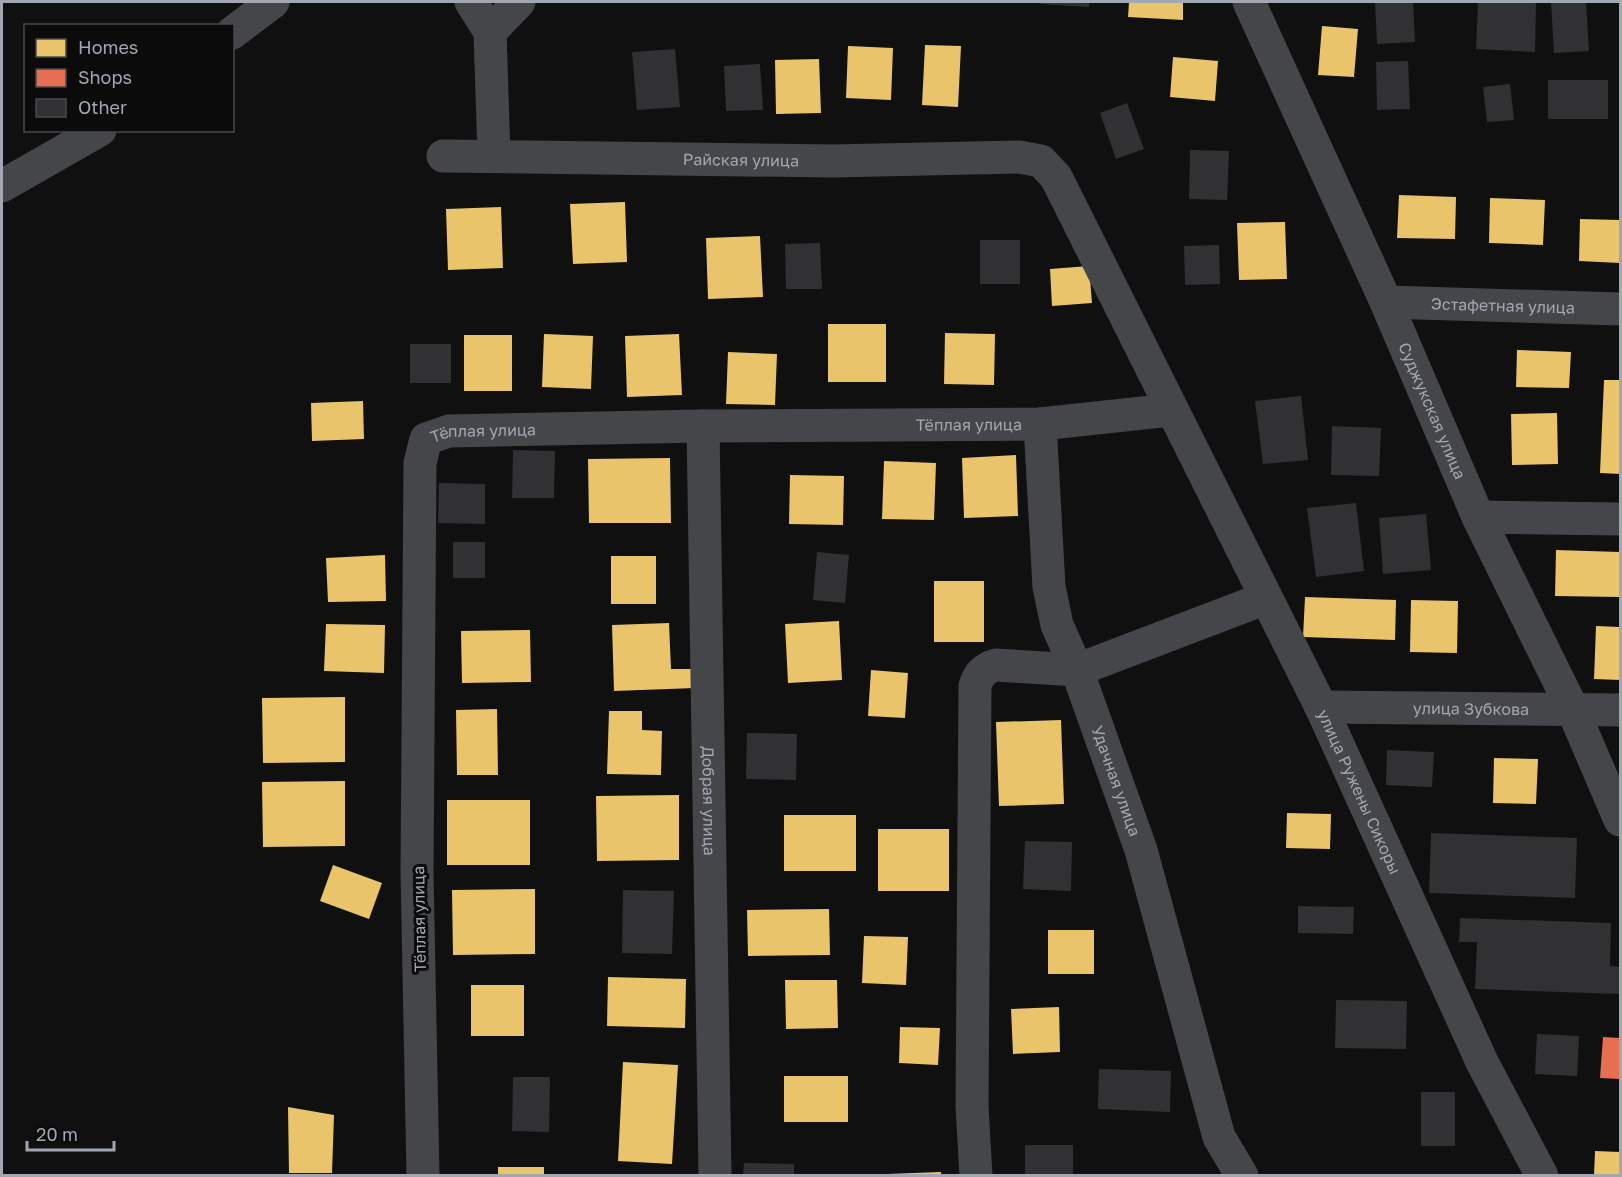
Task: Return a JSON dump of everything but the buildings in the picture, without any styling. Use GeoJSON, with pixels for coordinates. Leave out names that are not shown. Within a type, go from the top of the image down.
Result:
{"type":"FeatureCollection","features":[{"type":"Feature","properties":{"kind":"street"},"geometry":{"type":"LineString","coordinates":[[234,31],[273,2]]}},
{"type":"Feature","properties":{"kind":"street"},"geometry":{"type":"LineString","coordinates":[[471,2],[490,32],[494,156]]}},
{"type":"Feature","properties":{"kind":"street"},"geometry":{"type":"LineString","coordinates":[[490,32],[519,2]]}},
{"type":"Feature","properties":{"kind":"street","name":"Суджукская улица"},"geometry":{"type":"LineString","coordinates":[[1249,2],[1386,302],[1478,517],[1572,708],[1620,820]]}},
{"type":"Feature","properties":{"kind":"street"},"geometry":{"type":"LineString","coordinates":[[2,186],[96,132]]}},
{"type":"Feature","properties":{"kind":"street","name":"Райская улица"},"geometry":{"type":"LineString","coordinates":[[443,156],[832,161],[1019,157],[1041,161]]}},
{"type":"Feature","properties":{"kind":"street","name":"улица Ружены Сикоры"},"geometry":{"type":"LineString","coordinates":[[1041,161],[1056,177],[1321,707],[1482,1062],[1542,1176]]}},
{"type":"Feature","properties":{"kind":"street","name":"Эстафетная улица"},"geometry":{"type":"LineString","coordinates":[[1386,302],[1620,309]]}},
{"type":"Feature","properties":{"kind":"street","name":"Тёплая улица"},"geometry":{"type":"LineString","coordinates":[[423,1176],[417,859],[420,463],[426,439],[450,432],[703,426],[1040,424],[1171,410]]}},
{"type":"Feature","properties":{"kind":"street","name":"Удачная улица"},"geometry":{"type":"LineString","coordinates":[[1040,424],[1049,587],[1057,626],[1077,670],[1141,850],[1219,1137],[1242,1176]]}},
{"type":"Feature","properties":{"kind":"street","name":"Добрая улица"},"geometry":{"type":"LineString","coordinates":[[703,426],[715,1176]]}},
{"type":"Feature","properties":{"kind":"street"},"geometry":{"type":"LineString","coordinates":[[1478,517],[1620,519]]}},
{"type":"Feature","properties":{"kind":"street"},"geometry":{"type":"LineString","coordinates":[[975,1176],[972,1106],[975,686],[978,676],[986,668],[996,665],[1077,670],[1266,598]]}},
{"type":"Feature","properties":{"kind":"street","name":"улица Зубкова"},"geometry":{"type":"LineString","coordinates":[[1321,707],[1620,710]]}}]}
